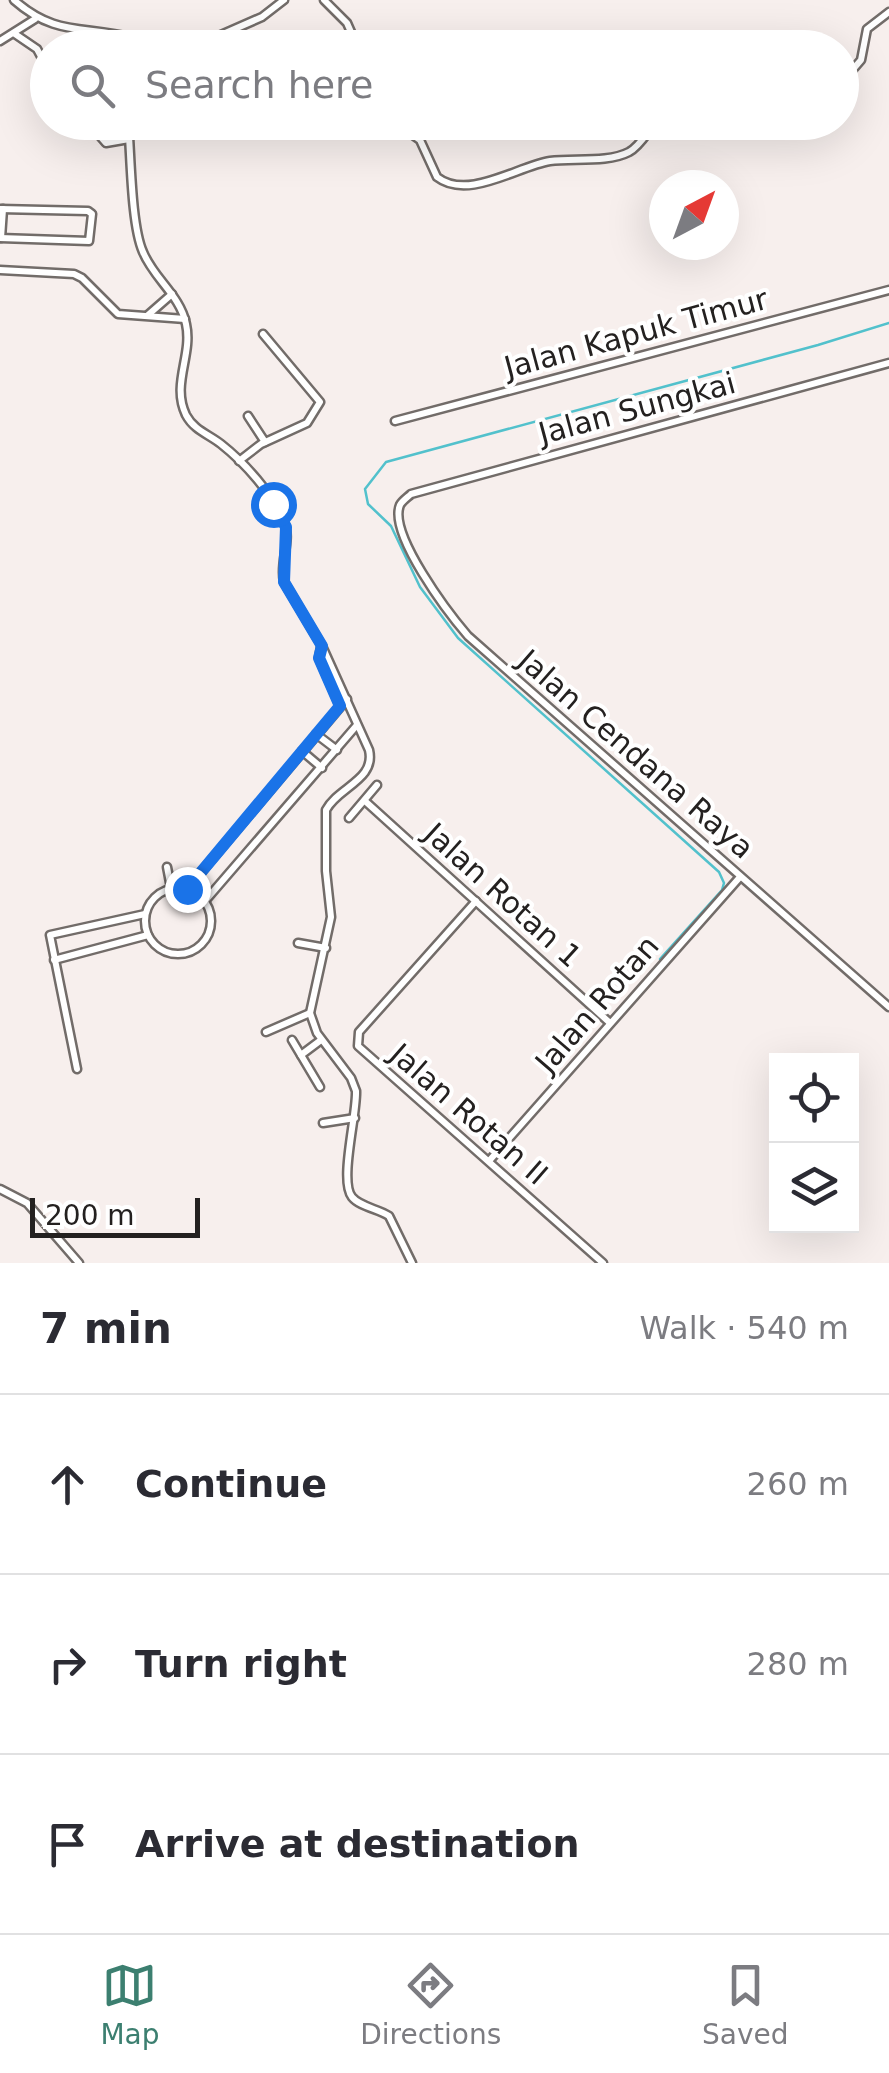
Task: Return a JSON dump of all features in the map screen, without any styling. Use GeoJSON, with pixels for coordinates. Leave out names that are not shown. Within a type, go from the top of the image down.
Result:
{"type":"FeatureCollection","features":[{"type":"Feature","properties":{"kind":"street"},"geometry":{"type":"LineString","coordinates":[[14,0],[35,19],[79,30]]}},
{"type":"Feature","properties":{"kind":"street"},"geometry":{"type":"LineString","coordinates":[[232,30],[262,17],[284,0]]}},
{"type":"Feature","properties":{"kind":"street"},"geometry":{"type":"LineString","coordinates":[[324,0],[350,30]]}},
{"type":"Feature","properties":{"kind":"street"},"geometry":{"type":"LineString","coordinates":[[859,62],[866,31],[889,12]]}},
{"type":"Feature","properties":{"kind":"street"},"geometry":{"type":"LineString","coordinates":[[0,42],[35,19]]}},
{"type":"Feature","properties":{"kind":"street"},"geometry":{"type":"LineString","coordinates":[[876,22],[889,22]]}},
{"type":"Feature","properties":{"kind":"street"},"geometry":{"type":"LineString","coordinates":[[15,34],[30,44]]}},
{"type":"Feature","properties":{"kind":"street"},"geometry":{"type":"LineString","coordinates":[[129,140],[139,241],[152,270],[172,294],[185,319],[187,341],[180,375],[185,413],[194,427],[239,461],[286,527],[284,582],[322,646],[319,658],[369,750],[371,764],[326,810],[331,910],[310,1013],[321,1040],[355,1085],[350,1194],[356,1201],[389,1216],[412,1263]]}},
{"type":"Feature","properties":{"kind":"street"},"geometry":{"type":"LineString","coordinates":[[420,140],[437,178],[453,185],[493,180],[548,162],[626,154],[642,140]]}},
{"type":"Feature","properties":{"kind":"street"},"geometry":{"type":"LineString","coordinates":[[1,209],[88,211],[92,214],[92,238],[1,238],[1,209]]}},
{"type":"Feature","properties":{"kind":"street"},"geometry":{"type":"LineString","coordinates":[[0,270],[74,274],[113,312],[185,319]]}},
{"type":"Feature","properties":{"kind":"street","name":"Jalan Kapuk Timur"},"geometry":{"type":"LineString","coordinates":[[395,421],[889,290]]}},
{"type":"Feature","properties":{"kind":"street"},"geometry":{"type":"LineString","coordinates":[[148,316],[172,294]]}},
{"type":"Feature","properties":{"kind":"street"},"geometry":{"type":"LineString","coordinates":[[239,461],[265,442],[307,423],[320,402],[263,334]]}},
{"type":"Feature","properties":{"kind":"street","name":"Jalan Sungkai"},"geometry":{"type":"LineString","coordinates":[[401,503],[411,494],[483,472],[889,362]]}},
{"type":"Feature","properties":{"kind":"street"},"geometry":{"type":"LineString","coordinates":[[248,416],[265,442]]}},
{"type":"Feature","properties":{"kind":"street","name":"Jalan Cendana Raya"},"geometry":{"type":"LineString","coordinates":[[401,503],[398,516],[421,573],[459,626],[889,1006]]}},
{"type":"Feature","properties":{"kind":"street"},"geometry":{"type":"LineString","coordinates":[[187,889],[343,702]]}},
{"type":"Feature","properties":{"kind":"street"},"geometry":{"type":"LineString","coordinates":[[205,901],[358,724]]}},
{"type":"Feature","properties":{"kind":"street"},"geometry":{"type":"LineString","coordinates":[[316,734],[337,750]]}},
{"type":"Feature","properties":{"kind":"street"},"geometry":{"type":"LineString","coordinates":[[302,751],[322,768]]}},
{"type":"Feature","properties":{"kind":"street"},"geometry":{"type":"LineString","coordinates":[[349,818],[378,785]]}},
{"type":"Feature","properties":{"kind":"street","name":"Jalan Rotan 1"},"geometry":{"type":"LineString","coordinates":[[365,801],[610,1023]]}},
{"type":"Feature","properties":{"kind":"street"},"geometry":{"type":"LineString","coordinates":[[167,867],[171,888]]}},
{"type":"Feature","properties":{"kind":"street","name":"Jalan Rotan"},"geometry":{"type":"LineString","coordinates":[[489,1161],[740,876]]}},
{"type":"Feature","properties":{"kind":"street"},"geometry":{"type":"LineString","coordinates":[[171,888],[187,889],[205,901],[211,917],[204,942],[195,950],[180,954],[168,953],[148,936],[145,914],[152,899],[171,888]]}},
{"type":"Feature","properties":{"kind":"street","name":"Jalan Rotan II"},"geometry":{"type":"LineString","coordinates":[[476,901],[356,1038],[358,1046],[603,1263]]}},
{"type":"Feature","properties":{"kind":"street"},"geometry":{"type":"LineString","coordinates":[[76,1068],[51,934],[145,914]]}},
{"type":"Feature","properties":{"kind":"street"},"geometry":{"type":"LineString","coordinates":[[54,960],[148,936]]}},
{"type":"Feature","properties":{"kind":"street"},"geometry":{"type":"LineString","coordinates":[[298,943],[326,948]]}},
{"type":"Feature","properties":{"kind":"street"},"geometry":{"type":"LineString","coordinates":[[266,1032],[310,1013]]}},
{"type":"Feature","properties":{"kind":"street"},"geometry":{"type":"LineString","coordinates":[[292,1040],[320,1086]]}},
{"type":"Feature","properties":{"kind":"street"},"geometry":{"type":"LineString","coordinates":[[301,1054],[321,1040]]}},
{"type":"Feature","properties":{"kind":"street"},"geometry":{"type":"LineString","coordinates":[[323,1123],[355,1118]]}},
{"type":"Feature","properties":{"kind":"street"},"geometry":{"type":"LineString","coordinates":[[0,1189],[26,1203],[78,1263]]}},
{"type":"Feature","properties":{"kind":"waterway"},"geometry":{"type":"LineString","coordinates":[[660,959],[722,890],[724,883],[719,872],[458,638],[420,587],[391,526],[368,504],[365,489],[386,462],[889,323]]}},
{"type":"Feature","properties":{"kind":"route"},"geometry":{"type":"LineString","coordinates":[[187,889],[340,706],[319,658],[322,646],[284,582],[286,527],[273,504]]}}]}
